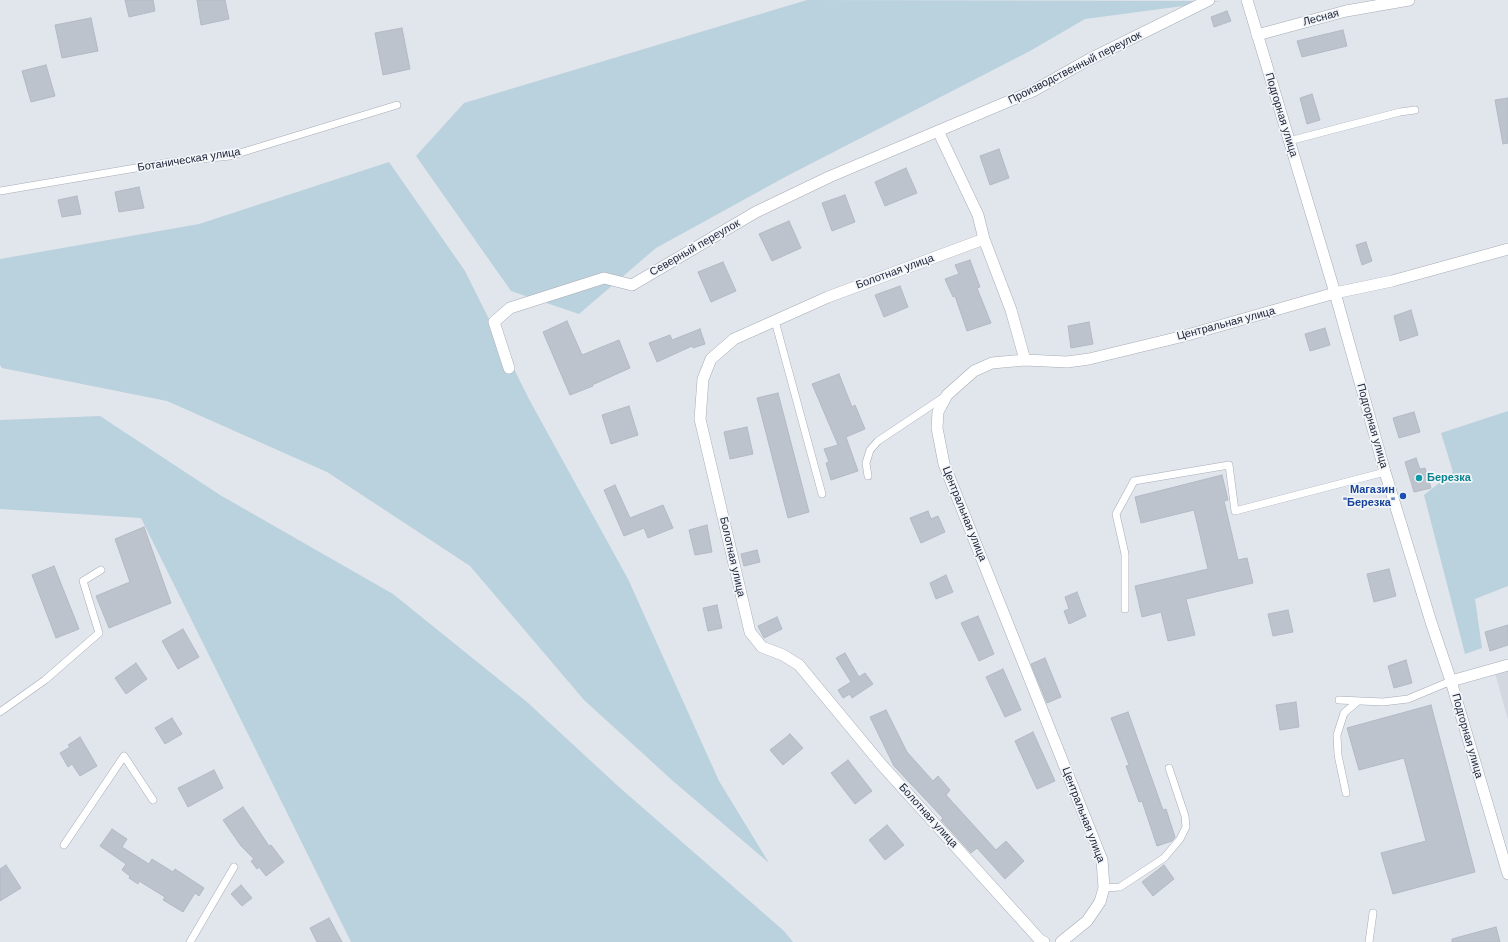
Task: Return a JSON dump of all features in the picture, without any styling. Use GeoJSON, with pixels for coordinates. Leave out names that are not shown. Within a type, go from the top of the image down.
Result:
{"type":"FeatureCollection","features":[{"type":"Feature","properties":{"kind":"street","name":"Производственный переулок"},"geometry":{"type":"LineString","coordinates":[[938,130],[1033,91],[1088,60],[1209,0]]}},
{"type":"Feature","properties":{"kind":"street","name":"Подгорная улица"},"geometry":{"type":"LineString","coordinates":[[1247,0],[1335,293],[1385,472],[1506,860],[1508,874]]}},
{"type":"Feature","properties":{"kind":"street","name":"Лесная"},"geometry":{"type":"LineString","coordinates":[[1257,35],[1346,11],[1410,0]]}},
{"type":"Feature","properties":{"kind":"street"},"geometry":{"type":"LineString","coordinates":[[938,130],[978,215],[984,239],[1011,310],[1025,360]]}},
{"type":"Feature","properties":{"kind":"street","name":"Северный переулок"},"geometry":{"type":"LineString","coordinates":[[509,368],[494,322],[510,308],[604,278],[632,285],[756,212],[828,177],[938,130]]}},
{"type":"Feature","properties":{"kind":"street","name":"Болотная улица"},"geometry":{"type":"LineString","coordinates":[[984,239],[828,297],[734,340],[712,359],[703,379],[700,419],[750,632],[762,648],[783,655],[799,665],[881,764],[1042,941]]}},
{"type":"Feature","properties":{"kind":"street","name":"Центральная улица"},"geometry":{"type":"LineString","coordinates":[[1061,942],[1087,921],[1100,902],[1104,888],[1102,860],[944,464],[937,428],[938,412],[947,395],[974,371],[992,363],[1025,360],[1067,362],[1089,359],[1184,336],[1335,293],[1392,281],[1508,249]]}},
{"type":"Feature","properties":{"kind":"street"},"geometry":{"type":"LineString","coordinates":[[1451,681],[1508,665]]}},
{"type":"Feature","properties":{"kind":"lane","name":"Ботаническая улица"},"geometry":{"type":"LineString","coordinates":[[0,191],[171,162],[230,156],[397,105]]}},
{"type":"Feature","properties":{"kind":"lane"},"geometry":{"type":"LineString","coordinates":[[1289,141],[1400,112],[1415,110]]}},
{"type":"Feature","properties":{"kind":"lane"},"geometry":{"type":"LineString","coordinates":[[775,321],[822,494]]}},
{"type":"Feature","properties":{"kind":"lane"},"geometry":{"type":"LineString","coordinates":[[868,476],[866,463],[870,450],[878,441],[947,395]]}},
{"type":"Feature","properties":{"kind":"lane"},"geometry":{"type":"LineString","coordinates":[[1125,609],[1125,554],[1116,514],[1134,481],[1229,465],[1235,511],[1385,472]]}},
{"type":"Feature","properties":{"kind":"lane"},"geometry":{"type":"LineString","coordinates":[[0,712],[45,680],[99,633],[83,581],[101,570]]}},
{"type":"Feature","properties":{"kind":"lane"},"geometry":{"type":"LineString","coordinates":[[1339,700],[1357,702],[1408,699],[1451,681]]}},
{"type":"Feature","properties":{"kind":"lane"},"geometry":{"type":"LineString","coordinates":[[1346,793],[1338,755],[1337,735],[1344,713],[1357,702]]}},
{"type":"Feature","properties":{"kind":"lane"},"geometry":{"type":"LineString","coordinates":[[64,845],[124,756],[153,800]]}},
{"type":"Feature","properties":{"kind":"lane"},"geometry":{"type":"LineString","coordinates":[[1104,888],[1120,887],[1164,858],[1180,839],[1186,826],[1186,816],[1169,768]]}},
{"type":"Feature","properties":{"kind":"lane"},"geometry":{"type":"LineString","coordinates":[[190,942],[234,867]]}},
{"type":"Feature","properties":{"kind":"lane"},"geometry":{"type":"LineString","coordinates":[[1369,942],[1373,913]]}},
{"type":"Feature","properties":{"kind":"shaded area"},"geometry":{"type":"Polygon","coordinates":[[[807,0],[1221,1],[1085,19],[1030,51],[787,176],[656,248],[579,314],[511,291],[416,156],[464,103],[807,0]]]}},
{"type":"Feature","properties":{"kind":"shaded area"},"geometry":{"type":"Polygon","coordinates":[[[389,162],[465,271],[530,401],[628,579],[719,781],[769,863],[673,781],[584,700],[470,566],[327,472],[167,401],[2,368],[0,365],[0,259],[199,224],[389,162]]]}},
{"type":"Feature","properties":{"kind":"shaded area"},"geometry":{"type":"Polygon","coordinates":[[[1508,411],[1508,586],[1475,599],[1482,648],[1465,654],[1424,495],[1453,472],[1441,433],[1508,411]]]}},
{"type":"Feature","properties":{"kind":"shaded area"},"geometry":{"type":"Polygon","coordinates":[[[100,416],[220,495],[393,594],[527,702],[619,787],[784,931],[793,942],[351,942],[141,518],[0,509],[0,420],[100,416]]]}},
{"type":"Feature","properties":{"kind":"shaded area"},"geometry":{"type":"Polygon","coordinates":[[[1508,669],[1508,720],[1495,673],[1508,669]]]}},
{"type":"Feature","properties":{"kind":"building"},"geometry":{"type":"Polygon","coordinates":[[[125,0],[153,0],[155,11],[129,17],[125,0]]]}},
{"type":"Feature","properties":{"kind":"building"},"geometry":{"type":"Polygon","coordinates":[[[197,0],[225,0],[229,19],[201,25],[197,0]]]}},
{"type":"Feature","properties":{"kind":"building"},"geometry":{"type":"Polygon","coordinates":[[[1227,11],[1231,21],[1214,27],[1211,17],[1227,11]]]}},
{"type":"Feature","properties":{"kind":"building"},"geometry":{"type":"Polygon","coordinates":[[[91,18],[98,51],[62,58],[55,25],[91,18]]]}},
{"type":"Feature","properties":{"kind":"building"},"geometry":{"type":"Polygon","coordinates":[[[402,28],[410,69],[383,75],[375,33],[402,28]]]}},
{"type":"Feature","properties":{"kind":"building"},"geometry":{"type":"Polygon","coordinates":[[[1343,30],[1347,46],[1302,57],[1297,41],[1343,30]]]}},
{"type":"Feature","properties":{"kind":"building"},"geometry":{"type":"Polygon","coordinates":[[[46,65],[55,96],[31,102],[22,71],[46,65]]]}},
{"type":"Feature","properties":{"kind":"building"},"geometry":{"type":"Polygon","coordinates":[[[1312,94],[1320,120],[1307,124],[1300,98],[1312,94]]]}},
{"type":"Feature","properties":{"kind":"building"},"geometry":{"type":"Polygon","coordinates":[[[1508,98],[1508,143],[1503,144],[1495,100],[1508,98]]]}},
{"type":"Feature","properties":{"kind":"building"},"geometry":{"type":"Polygon","coordinates":[[[999,149],[1009,178],[990,185],[980,156],[999,149]]]}},
{"type":"Feature","properties":{"kind":"building"},"geometry":{"type":"Polygon","coordinates":[[[906,168],[917,193],[885,206],[875,182],[906,168]]]}},
{"type":"Feature","properties":{"kind":"building"},"geometry":{"type":"Polygon","coordinates":[[[139,187],[144,208],[119,212],[115,192],[139,187]]]}},
{"type":"Feature","properties":{"kind":"building"},"geometry":{"type":"Polygon","coordinates":[[[845,195],[855,222],[832,231],[822,203],[845,195]]]}},
{"type":"Feature","properties":{"kind":"building"},"geometry":{"type":"Polygon","coordinates":[[[77,196],[81,214],[62,217],[58,200],[77,196]]]}},
{"type":"Feature","properties":{"kind":"building"},"geometry":{"type":"Polygon","coordinates":[[[789,221],[801,248],[772,261],[759,234],[789,221]]]}},
{"type":"Feature","properties":{"kind":"building"},"geometry":{"type":"Polygon","coordinates":[[[1366,242],[1372,261],[1362,265],[1356,245],[1366,242]]]}},
{"type":"Feature","properties":{"kind":"building"},"geometry":{"type":"Polygon","coordinates":[[[970,260],[980,287],[977,288],[991,323],[967,331],[955,296],[953,297],[945,279],[959,274],[955,265],[970,260]]]}},
{"type":"Feature","properties":{"kind":"building"},"geometry":{"type":"Polygon","coordinates":[[[723,262],[736,291],[711,302],[698,272],[723,262]]]}},
{"type":"Feature","properties":{"kind":"building"},"geometry":{"type":"Polygon","coordinates":[[[900,286],[908,307],[884,317],[875,295],[900,286]]]}},
{"type":"Feature","properties":{"kind":"building"},"geometry":{"type":"Polygon","coordinates":[[[1411,310],[1418,335],[1400,341],[1394,316],[1411,310]]]}},
{"type":"Feature","properties":{"kind":"building"},"geometry":{"type":"Polygon","coordinates":[[[567,321],[582,355],[619,340],[630,368],[592,385],[593,386],[570,395],[543,332],[567,321]]]}},
{"type":"Feature","properties":{"kind":"building"},"geometry":{"type":"Polygon","coordinates":[[[1089,322],[1093,344],[1071,348],[1068,326],[1089,322]]]}},
{"type":"Feature","properties":{"kind":"building"},"geometry":{"type":"Polygon","coordinates":[[[1325,328],[1330,345],[1310,351],[1305,334],[1325,328]]]}},
{"type":"Feature","properties":{"kind":"building"},"geometry":{"type":"Polygon","coordinates":[[[700,329],[705,344],[693,348],[692,346],[657,362],[649,343],[670,335],[672,340],[700,329]]]}},
{"type":"Feature","properties":{"kind":"building"},"geometry":{"type":"Polygon","coordinates":[[[839,374],[852,407],[855,405],[865,429],[846,437],[858,471],[831,480],[826,463],[829,462],[824,449],[838,445],[812,384],[839,374]]]}},
{"type":"Feature","properties":{"kind":"building"},"geometry":{"type":"Polygon","coordinates":[[[778,393],[809,512],[788,518],[757,398],[778,393]]]}},
{"type":"Feature","properties":{"kind":"building"},"geometry":{"type":"Polygon","coordinates":[[[629,406],[638,435],[611,444],[602,415],[629,406]]]}},
{"type":"Feature","properties":{"kind":"building"},"geometry":{"type":"Polygon","coordinates":[[[1414,412],[1420,432],[1399,438],[1393,418],[1414,412]]]}},
{"type":"Feature","properties":{"kind":"building"},"geometry":{"type":"Polygon","coordinates":[[[747,427],[753,454],[730,459],[724,432],[747,427]]]}},
{"type":"Feature","properties":{"kind":"building","name":"Березка"},"geometry":{"type":"Polygon","coordinates":[[[1416,458],[1420,469],[1425,468],[1431,488],[1414,492],[1405,462],[1416,458]]]}},
{"type":"Feature","properties":{"kind":"building"},"geometry":{"type":"Polygon","coordinates":[[[1222,475],[1228,500],[1224,501],[1238,560],[1247,558],[1253,583],[1186,599],[1195,635],[1168,641],[1161,612],[1142,617],[1135,586],[1208,569],[1194,510],[1141,523],[1135,497],[1222,475]]]}},
{"type":"Feature","properties":{"kind":"building"},"geometry":{"type":"Polygon","coordinates":[[[615,485],[630,518],[663,505],[673,528],[648,538],[644,528],[624,536],[604,490],[615,485]]]}},
{"type":"Feature","properties":{"kind":"building"},"geometry":{"type":"Polygon","coordinates":[[[928,511],[931,519],[938,516],[945,532],[921,543],[910,518],[928,511]]]}},
{"type":"Feature","properties":{"kind":"building"},"geometry":{"type":"Polygon","coordinates":[[[707,525],[712,552],[695,555],[689,530],[707,525]]]}},
{"type":"Feature","properties":{"kind":"building"},"geometry":{"type":"Polygon","coordinates":[[[144,527],[171,603],[109,628],[96,596],[130,582],[115,539],[144,527]]]}},
{"type":"Feature","properties":{"kind":"building"},"geometry":{"type":"Polygon","coordinates":[[[757,550],[760,562],[744,566],[741,554],[757,550]]]}},
{"type":"Feature","properties":{"kind":"building"},"geometry":{"type":"Polygon","coordinates":[[[54,566],[79,629],[56,638],[32,575],[54,566]]]}},
{"type":"Feature","properties":{"kind":"building"},"geometry":{"type":"Polygon","coordinates":[[[1389,569],[1396,596],[1374,602],[1367,574],[1389,569]]]}},
{"type":"Feature","properties":{"kind":"building"},"geometry":{"type":"Polygon","coordinates":[[[946,575],[953,592],[936,599],[930,583],[946,575]]]}},
{"type":"Feature","properties":{"kind":"building"},"geometry":{"type":"Polygon","coordinates":[[[1077,592],[1086,616],[1069,624],[1064,611],[1069,609],[1065,597],[1077,592]]]}},
{"type":"Feature","properties":{"kind":"building"},"geometry":{"type":"Polygon","coordinates":[[[717,605],[722,628],[708,631],[703,608],[717,605]]]}},
{"type":"Feature","properties":{"kind":"building"},"geometry":{"type":"Polygon","coordinates":[[[1288,610],[1293,632],[1273,636],[1268,614],[1288,610]]]}},
{"type":"Feature","properties":{"kind":"building"},"geometry":{"type":"Polygon","coordinates":[[[978,616],[994,654],[979,661],[961,623],[978,616]]]}},
{"type":"Feature","properties":{"kind":"building"},"geometry":{"type":"Polygon","coordinates":[[[777,617],[782,629],[764,638],[758,626],[777,617]]]}},
{"type":"Feature","properties":{"kind":"building"},"geometry":{"type":"Polygon","coordinates":[[[1508,625],[1508,645],[1490,651],[1485,632],[1508,625]]]}},
{"type":"Feature","properties":{"kind":"building"},"geometry":{"type":"Polygon","coordinates":[[[183,629],[199,657],[178,669],[162,641],[183,629]]]}},
{"type":"Feature","properties":{"kind":"building"},"geometry":{"type":"Polygon","coordinates":[[[845,653],[859,677],[865,673],[873,684],[852,698],[850,694],[843,698],[838,690],[851,682],[836,658],[845,653]]]}},
{"type":"Feature","properties":{"kind":"building"},"geometry":{"type":"Polygon","coordinates":[[[1045,658],[1061,697],[1047,703],[1031,664],[1045,658]]]}},
{"type":"Feature","properties":{"kind":"building"},"geometry":{"type":"Polygon","coordinates":[[[1406,660],[1412,683],[1394,688],[1388,666],[1406,660]]]}},
{"type":"Feature","properties":{"kind":"building"},"geometry":{"type":"Polygon","coordinates":[[[136,663],[147,679],[126,694],[115,678],[136,663]]]}},
{"type":"Feature","properties":{"kind":"building"},"geometry":{"type":"Polygon","coordinates":[[[1003,669],[1021,710],[1005,717],[986,677],[1003,669]]]}},
{"type":"Feature","properties":{"kind":"building"},"geometry":{"type":"Polygon","coordinates":[[[1296,702],[1299,727],[1280,730],[1276,705],[1296,702]]]}},
{"type":"Feature","properties":{"kind":"building"},"geometry":{"type":"Polygon","coordinates":[[[1431,705],[1475,872],[1393,894],[1381,853],[1426,841],[1404,758],[1359,770],[1347,728],[1431,705]]]}},
{"type":"Feature","properties":{"kind":"building"},"geometry":{"type":"Polygon","coordinates":[[[886,710],[907,752],[933,781],[938,776],[950,790],[946,795],[996,850],[1006,841],[1024,861],[1005,879],[977,848],[971,853],[941,820],[943,818],[894,766],[870,717],[886,710]]]}},
{"type":"Feature","properties":{"kind":"building"},"geometry":{"type":"Polygon","coordinates":[[[1128,712],[1163,810],[1166,809],[1175,837],[1172,841],[1157,846],[1142,801],[1139,802],[1126,766],[1129,765],[1111,718],[1128,712]]]}},
{"type":"Feature","properties":{"kind":"building"},"geometry":{"type":"Polygon","coordinates":[[[172,718],[182,734],[165,744],[155,728],[172,718]]]}},
{"type":"Feature","properties":{"kind":"building"},"geometry":{"type":"Polygon","coordinates":[[[1033,732],[1055,781],[1037,789],[1015,741],[1033,732]]]}},
{"type":"Feature","properties":{"kind":"building"},"geometry":{"type":"Polygon","coordinates":[[[790,734],[803,748],[783,765],[770,750],[790,734]]]}},
{"type":"Feature","properties":{"kind":"building"},"geometry":{"type":"Polygon","coordinates":[[[80,737],[97,766],[80,776],[72,764],[68,767],[60,753],[70,747],[68,745],[80,737]]]}},
{"type":"Feature","properties":{"kind":"building"},"geometry":{"type":"Polygon","coordinates":[[[848,760],[872,791],[855,804],[831,773],[848,760]]]}},
{"type":"Feature","properties":{"kind":"building"},"geometry":{"type":"Polygon","coordinates":[[[214,770],[223,788],[188,807],[178,788],[214,770]]]}},
{"type":"Feature","properties":{"kind":"building"},"geometry":{"type":"Polygon","coordinates":[[[243,807],[269,846],[271,845],[284,862],[266,876],[259,867],[257,869],[251,861],[254,859],[241,846],[223,820],[243,807]]]}},
{"type":"Feature","properties":{"kind":"building"},"geometry":{"type":"Polygon","coordinates":[[[887,825],[904,845],[885,860],[869,840],[887,825]]]}},
{"type":"Feature","properties":{"kind":"building"},"geometry":{"type":"Polygon","coordinates":[[[112,829],[127,839],[122,847],[149,864],[152,859],[173,872],[175,869],[204,888],[199,896],[195,893],[183,912],[163,900],[165,897],[139,881],[138,884],[129,878],[130,876],[122,870],[126,864],[100,846],[112,829]]]}},
{"type":"Feature","properties":{"kind":"building"},"geometry":{"type":"Polygon","coordinates":[[[6,865],[21,888],[0,901],[0,869],[6,865]]]}},
{"type":"Feature","properties":{"kind":"building"},"geometry":{"type":"Polygon","coordinates":[[[1164,865],[1174,879],[1153,896],[1142,882],[1164,865]]]}},
{"type":"Feature","properties":{"kind":"building"},"geometry":{"type":"Polygon","coordinates":[[[241,885],[252,898],[242,906],[231,894],[241,885]]]}},
{"type":"Feature","properties":{"kind":"building"},"geometry":{"type":"Polygon","coordinates":[[[329,918],[342,942],[317,942],[310,928],[329,918]]]}},
{"type":"Feature","properties":{"kind":"building"},"geometry":{"type":"Polygon","coordinates":[[[1496,927],[1500,942],[1452,942],[1452,939],[1496,927]]]}},
{"type":"Feature","properties":{"kind":"place","name":"Березка"},"geometry":{"type":"Point","coordinates":[1419,478]}},
{"type":"Feature","properties":{"kind":"place","name":"Магазин \"Березка\""},"geometry":{"type":"Point","coordinates":[1403,496]}}]}
